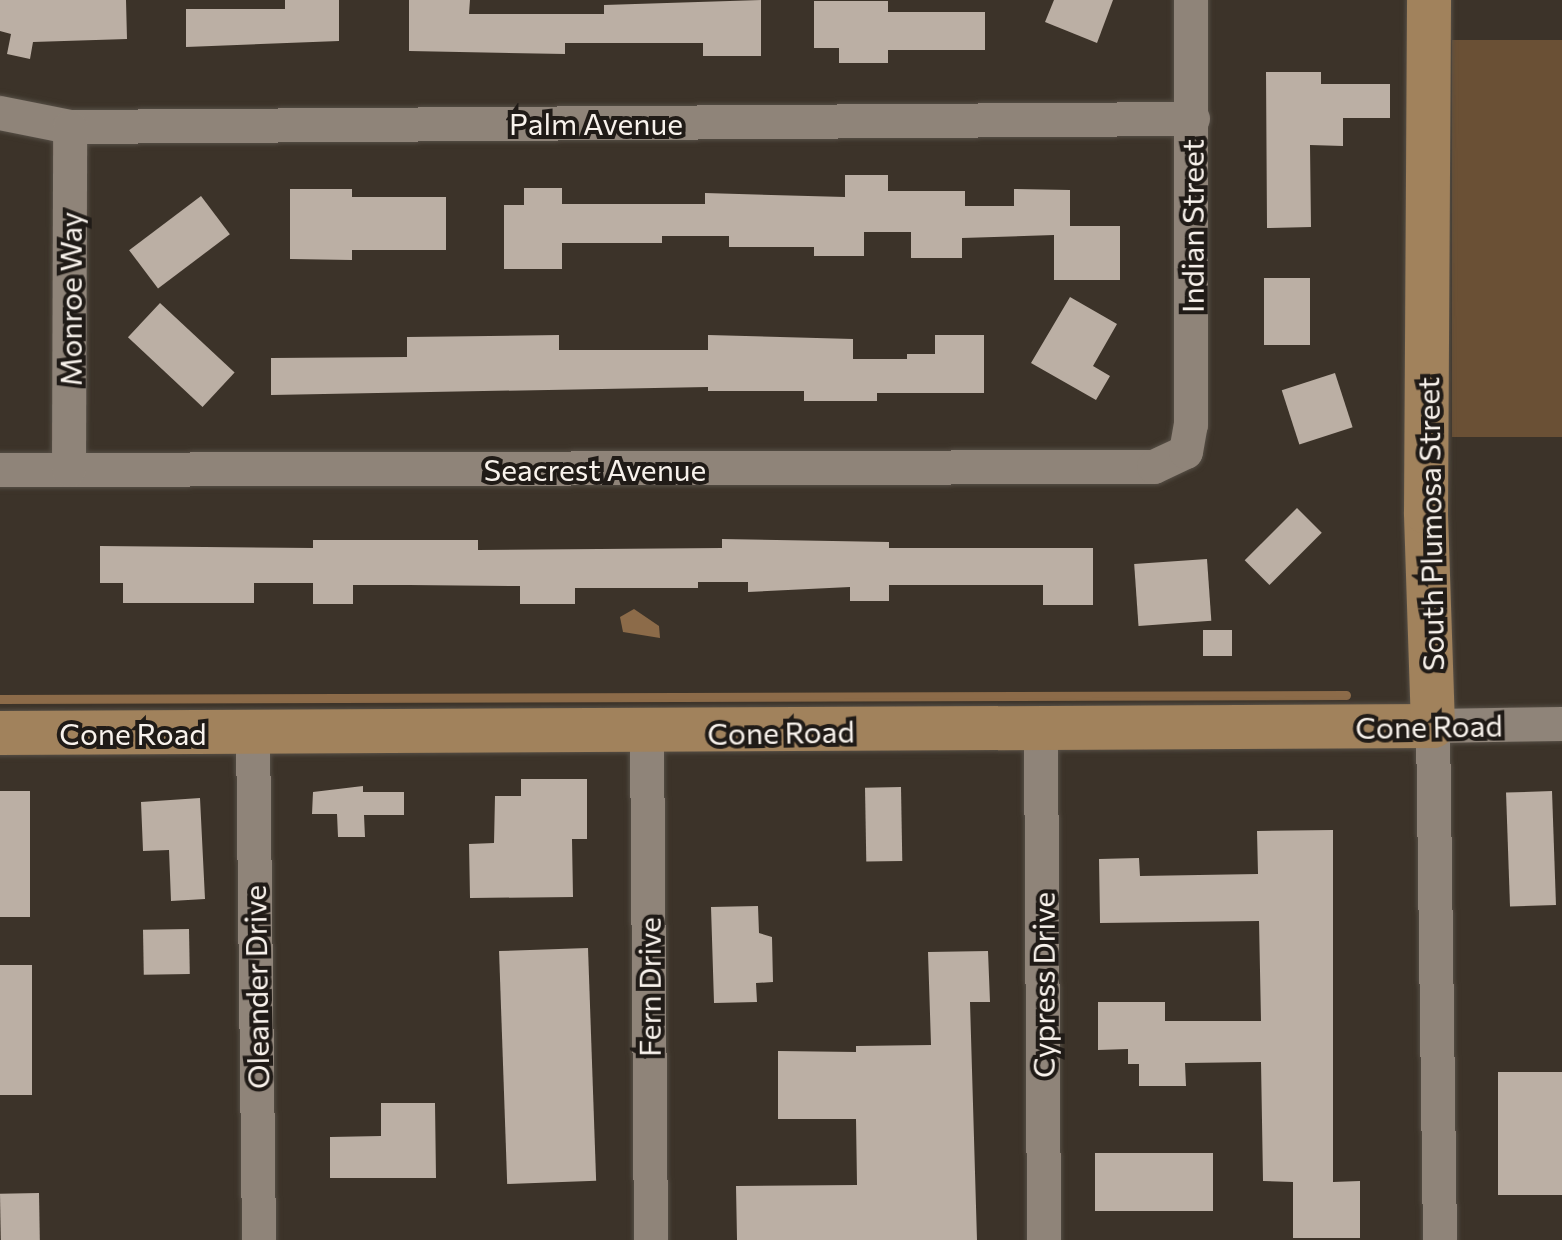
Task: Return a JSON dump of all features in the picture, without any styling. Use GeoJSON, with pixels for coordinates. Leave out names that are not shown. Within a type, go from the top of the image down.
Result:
{"type":"FeatureCollection","features":[{"type":"Feature","properties":{"kind":"street","name":"Indian Street"},"geometry":{"type":"LineString","coordinates":[[1186,452],[1191,425],[1191,0]]}},
{"type":"Feature","properties":{"kind":"street","name":"South Plumosa Street"},"geometry":{"type":"LineString","coordinates":[[1429,0],[1426,512],[1433,726],[1440,1240]]}},
{"type":"Feature","properties":{"kind":"street","name":"Palm Avenue"},"geometry":{"type":"LineString","coordinates":[[0,113],[70,127],[1193,119]]}},
{"type":"Feature","properties":{"kind":"street","name":"Monroe Way"},"geometry":{"type":"LineString","coordinates":[[69,470],[70,127]]}},
{"type":"Feature","properties":{"kind":"street","name":"Seacrest Avenue"},"geometry":{"type":"LineString","coordinates":[[0,470],[1154,467],[1186,452]]}},
{"type":"Feature","properties":{"kind":"street","name":"Cone Road"},"geometry":{"type":"LineString","coordinates":[[0,733],[647,733],[1562,724]]}},
{"type":"Feature","properties":{"kind":"street","name":"Cypress Drive"},"geometry":{"type":"LineString","coordinates":[[1041,729],[1044,1240]]}},
{"type":"Feature","properties":{"kind":"street","name":"Oleander Drive"},"geometry":{"type":"LineString","coordinates":[[253,733],[259,1240]]}},
{"type":"Feature","properties":{"kind":"street","name":"Fern Drive"},"geometry":{"type":"LineString","coordinates":[[647,733],[651,1240]]}},
{"type":"Feature","properties":{"kind":"shaded area"},"geometry":{"type":"Polygon","coordinates":[[[1452,40],[1562,40],[1562,437],[1452,437],[1452,40]]]}},
{"type":"Feature","properties":{"kind":"shaded area"},"geometry":{"type":"Polygon","coordinates":[[[634,609],[659,626],[660,638],[623,632],[620,617],[634,609]]]}},
{"type":"Feature","properties":{"kind":"building"},"geometry":{"type":"Polygon","coordinates":[[[0,0],[126,0],[127,39],[33,42],[30,59],[7,54],[11,34],[0,31],[0,0]]]}},
{"type":"Feature","properties":{"kind":"building"},"geometry":{"type":"Polygon","coordinates":[[[285,0],[339,0],[339,41],[186,47],[186,9],[285,9],[285,0]]]}},
{"type":"Feature","properties":{"kind":"building"},"geometry":{"type":"Polygon","coordinates":[[[409,0],[470,0],[469,14],[604,14],[604,5],[761,0],[761,56],[703,56],[703,43],[565,43],[565,54],[409,51],[409,0]]]}},
{"type":"Feature","properties":{"kind":"building"},"geometry":{"type":"Polygon","coordinates":[[[1054,0],[1113,0],[1097,43],[1045,22],[1054,0]]]}},
{"type":"Feature","properties":{"kind":"building"},"geometry":{"type":"Polygon","coordinates":[[[814,1],[888,1],[888,12],[985,12],[985,50],[888,50],[888,63],[839,63],[839,48],[814,48],[814,1]]]}},
{"type":"Feature","properties":{"kind":"building"},"geometry":{"type":"Polygon","coordinates":[[[1266,72],[1321,72],[1321,84],[1390,84],[1390,118],[1343,118],[1343,146],[1310,145],[1311,227],[1267,228],[1266,72]]]}},
{"type":"Feature","properties":{"kind":"building"},"geometry":{"type":"Polygon","coordinates":[[[845,175],[888,175],[888,191],[965,191],[965,206],[1014,206],[1014,189],[1070,190],[1070,226],[1120,226],[1120,280],[1054,280],[1054,235],[962,238],[962,258],[911,258],[911,232],[864,232],[864,256],[814,256],[814,247],[729,247],[729,236],[662,236],[662,243],[562,243],[562,269],[504,269],[504,205],[524,205],[524,188],[562,188],[562,204],[705,204],[705,193],[845,197],[845,175]]]}},
{"type":"Feature","properties":{"kind":"building"},"geometry":{"type":"Polygon","coordinates":[[[290,189],[352,189],[352,197],[446,197],[446,250],[352,250],[352,260],[290,259],[290,189]]]}},
{"type":"Feature","properties":{"kind":"building"},"geometry":{"type":"Polygon","coordinates":[[[201,196],[230,234],[158,288],[129,250],[201,196]]]}},
{"type":"Feature","properties":{"kind":"building"},"geometry":{"type":"Polygon","coordinates":[[[1264,278],[1310,278],[1310,345],[1264,345],[1264,278]]]}},
{"type":"Feature","properties":{"kind":"building"},"geometry":{"type":"Polygon","coordinates":[[[1070,297],[1117,324],[1093,366],[1110,376],[1096,400],[1031,363],[1070,297]]]}},
{"type":"Feature","properties":{"kind":"building"},"geometry":{"type":"Polygon","coordinates":[[[160,303],[235,373],[203,407],[128,337],[160,303]]]}},
{"type":"Feature","properties":{"kind":"building"},"geometry":{"type":"Polygon","coordinates":[[[559,335],[559,350],[708,350],[708,335],[853,339],[853,359],[907,359],[907,354],[935,354],[935,335],[984,335],[984,393],[877,393],[877,401],[804,401],[804,391],[708,391],[708,387],[271,395],[271,358],[407,357],[407,337],[559,335]]]}},
{"type":"Feature","properties":{"kind":"building"},"geometry":{"type":"Polygon","coordinates":[[[1335,373],[1353,427],[1299,445],[1282,390],[1335,373]]]}},
{"type":"Feature","properties":{"kind":"building"},"geometry":{"type":"Polygon","coordinates":[[[1297,508],[1322,533],[1269,585],[1245,560],[1297,508]]]}},
{"type":"Feature","properties":{"kind":"building"},"geometry":{"type":"Polygon","coordinates":[[[722,539],[889,542],[889,548],[1093,548],[1093,605],[1043,605],[1043,585],[889,585],[889,601],[850,601],[850,587],[748,592],[748,582],[698,582],[698,588],[575,588],[575,604],[520,604],[520,586],[353,585],[353,604],[313,604],[313,583],[254,583],[254,603],[123,603],[123,583],[100,583],[100,546],[313,548],[313,540],[478,540],[478,550],[722,548],[722,539]]]}},
{"type":"Feature","properties":{"kind":"building"},"geometry":{"type":"Polygon","coordinates":[[[1207,559],[1211,621],[1139,626],[1134,564],[1207,559]]]}},
{"type":"Feature","properties":{"kind":"building"},"geometry":{"type":"Polygon","coordinates":[[[1203,630],[1232,630],[1232,656],[1203,656],[1203,630]]]}},
{"type":"Feature","properties":{"kind":"building"},"geometry":{"type":"Polygon","coordinates":[[[521,779],[587,779],[587,839],[572,839],[573,897],[470,898],[469,844],[494,843],[495,796],[521,796],[521,779]]]}},
{"type":"Feature","properties":{"kind":"building"},"geometry":{"type":"Polygon","coordinates":[[[363,786],[363,792],[404,792],[404,815],[364,815],[365,837],[338,837],[337,814],[312,814],[313,792],[363,786]]]}},
{"type":"Feature","properties":{"kind":"building"},"geometry":{"type":"Polygon","coordinates":[[[901,787],[902,861],[866,862],[865,788],[901,787]]]}},
{"type":"Feature","properties":{"kind":"building"},"geometry":{"type":"Polygon","coordinates":[[[0,791],[30,791],[30,917],[0,917],[0,791]]]}},
{"type":"Feature","properties":{"kind":"building"},"geometry":{"type":"Polygon","coordinates":[[[1552,791],[1556,905],[1510,907],[1506,793],[1552,791]]]}},
{"type":"Feature","properties":{"kind":"building"},"geometry":{"type":"Polygon","coordinates":[[[200,798],[205,899],[171,901],[169,850],[143,851],[141,802],[200,798]]]}},
{"type":"Feature","properties":{"kind":"building"},"geometry":{"type":"Polygon","coordinates":[[[1333,830],[1333,1182],[1360,1181],[1360,1238],[1293,1238],[1293,1182],[1263,1181],[1261,1062],[1185,1063],[1186,1086],[1139,1086],[1139,1064],[1128,1064],[1128,1049],[1098,1050],[1098,1002],[1165,1002],[1165,1021],[1261,1021],[1259,921],[1100,923],[1099,859],[1139,858],[1140,876],[1258,874],[1257,831],[1333,830]]]}},
{"type":"Feature","properties":{"kind":"building"},"geometry":{"type":"Polygon","coordinates":[[[758,906],[759,933],[772,937],[773,982],[756,983],[757,1002],[714,1003],[711,907],[758,906]]]}},
{"type":"Feature","properties":{"kind":"building"},"geometry":{"type":"Polygon","coordinates":[[[189,929],[190,974],[144,975],[143,930],[189,929]]]}},
{"type":"Feature","properties":{"kind":"building"},"geometry":{"type":"Polygon","coordinates":[[[588,948],[596,1181],[507,1184],[499,951],[588,948]]]}},
{"type":"Feature","properties":{"kind":"building"},"geometry":{"type":"Polygon","coordinates":[[[988,951],[990,1002],[970,1002],[977,1240],[737,1240],[736,1186],[857,1185],[856,1119],[778,1119],[778,1051],[856,1052],[856,1046],[931,1045],[928,952],[988,951]]]}},
{"type":"Feature","properties":{"kind":"building"},"geometry":{"type":"Polygon","coordinates":[[[0,965],[32,965],[32,1095],[0,1095],[0,965]]]}},
{"type":"Feature","properties":{"kind":"building"},"geometry":{"type":"Polygon","coordinates":[[[1498,1072],[1562,1072],[1562,1195],[1498,1195],[1498,1072]]]}},
{"type":"Feature","properties":{"kind":"building"},"geometry":{"type":"Polygon","coordinates":[[[381,1103],[435,1103],[436,1178],[330,1178],[330,1137],[381,1136],[381,1103]]]}},
{"type":"Feature","properties":{"kind":"building"},"geometry":{"type":"Polygon","coordinates":[[[1095,1153],[1213,1153],[1213,1211],[1095,1211],[1095,1153]]]}},
{"type":"Feature","properties":{"kind":"building"},"geometry":{"type":"Polygon","coordinates":[[[39,1193],[40,1240],[1,1240],[0,1194],[39,1193]]]}},
{"type":"Feature","properties":{"kind":"waterway"},"geometry":{"type":"LineString","coordinates":[[0,699],[1346,695]]}}]}
